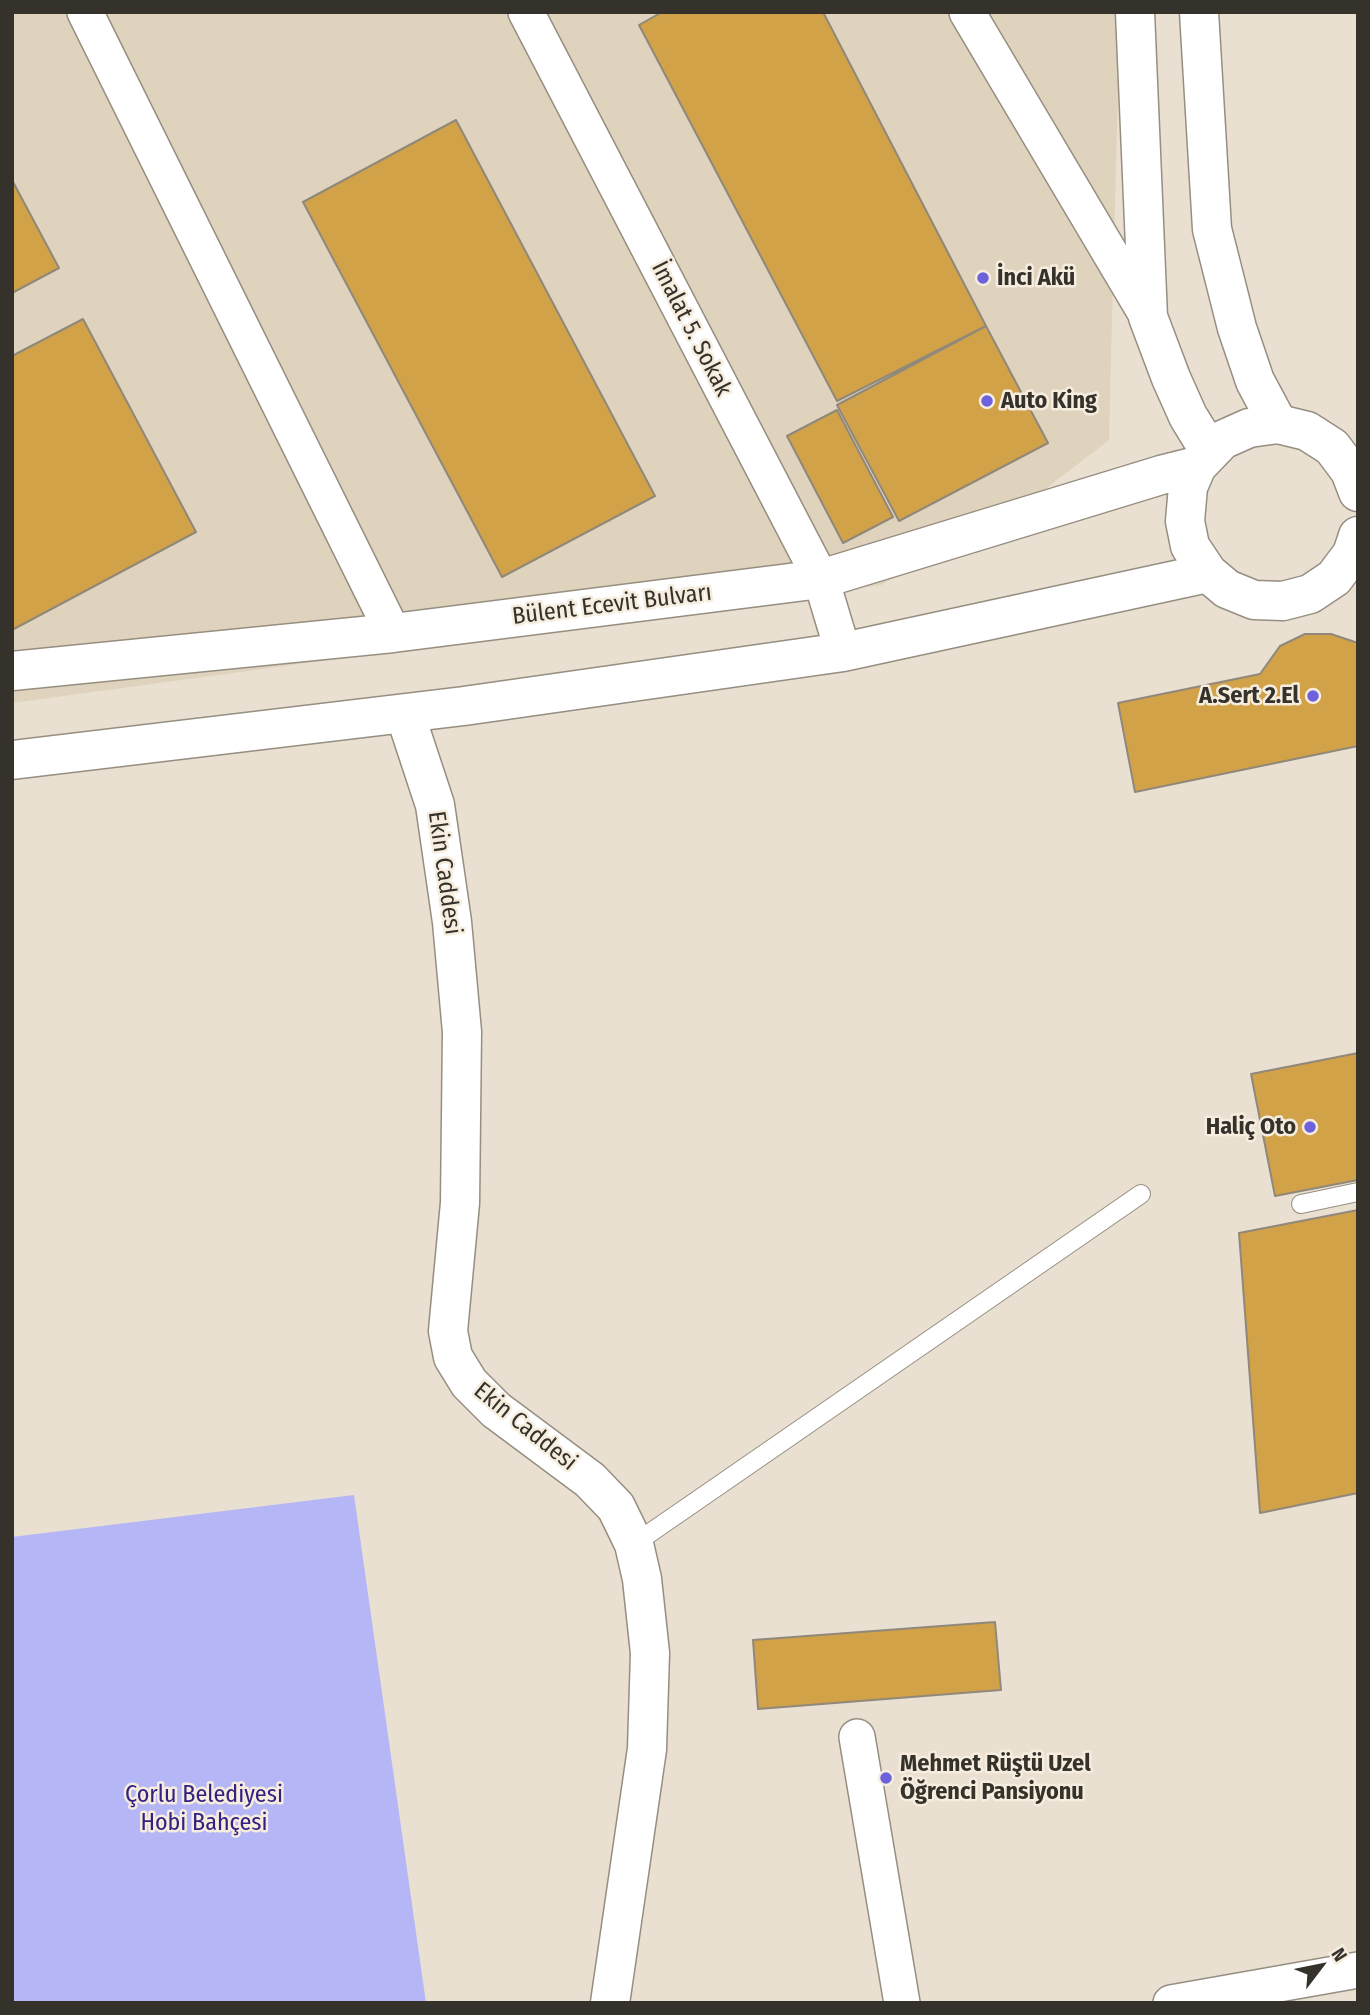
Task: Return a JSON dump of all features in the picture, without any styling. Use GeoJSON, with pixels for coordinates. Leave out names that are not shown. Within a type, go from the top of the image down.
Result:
{"type":"FeatureCollection","features":[{"type":"Feature","properties":{"kind":"main road"},"geometry":{"type":"LineString","coordinates":[[1135,12],[1148,317],[1203,459]]}},
{"type":"Feature","properties":{"kind":"main road"},"geometry":{"type":"LineString","coordinates":[[1199,12],[1212,229],[1237,328],[1255,381],[1278,425]]}},
{"type":"Feature","properties":{"kind":"main road"},"geometry":{"type":"LineString","coordinates":[[1358,492],[1350,471],[1332,447],[1307,431],[1278,425],[1249,428],[1222,440],[1203,459],[1188,487],[1185,521],[1190,546],[1208,573],[1227,589],[1254,600],[1283,601],[1310,594],[1334,578],[1352,554],[1358,536]]}},
{"type":"Feature","properties":{"kind":"main road","name":"Bülent Ecevit Bulvarı"},"geometry":{"type":"LineString","coordinates":[[12,671],[393,633],[821,579],[1161,475],[1203,459]]}},
{"type":"Feature","properties":{"kind":"main road"},"geometry":{"type":"LineString","coordinates":[[12,760],[405,713],[843,652],[1208,573]]}},
{"type":"Feature","properties":{"kind":"main road","name":"Ekin Caddesi"},"geometry":{"type":"LineString","coordinates":[[405,713],[435,805],[452,922],[462,1031],[460,1203],[448,1331],[453,1357],[469,1383],[496,1410],[590,1480],[615,1507],[634,1544],[642,1579],[649,1653],[648,1749],[610,2003]]}},
{"type":"Feature","properties":{"kind":"street"},"geometry":{"type":"LineString","coordinates":[[85,12],[393,633]]}},
{"type":"Feature","properties":{"kind":"street","name":"İmalat 5. Sokak"},"geometry":{"type":"LineString","coordinates":[[526,12],[821,579],[843,652]]}},
{"type":"Feature","properties":{"kind":"street"},"geometry":{"type":"LineString","coordinates":[[967,12],[1148,317]]}},
{"type":"Feature","properties":{"kind":"street"},"geometry":{"type":"LineString","coordinates":[[858,1737],[902,2003]]}},
{"type":"Feature","properties":{"kind":"street"},"geometry":{"type":"LineString","coordinates":[[1171,2003],[1358,1970]]}},
{"type":"Feature","properties":{"kind":"lane"},"geometry":{"type":"LineString","coordinates":[[1301,1203],[1358,1192]]}},
{"type":"Feature","properties":{"kind":"lane"},"geometry":{"type":"LineString","coordinates":[[634,1544],[1141,1194]]}},
{"type":"Feature","properties":{"kind":"shaded area"},"geometry":{"type":"Polygon","coordinates":[[[12,12],[1120,12],[1109,440],[1035,497],[881,585],[12,703],[12,12]]]}},
{"type":"Feature","properties":{"kind":"green space","name":"Çorlu Belediyesi Hobi Bahçesi"},"geometry":{"type":"Polygon","coordinates":[[[354,1495],[426,2003],[12,2003],[12,1537],[354,1495]]]}},
{"type":"Feature","properties":{"kind":"building"},"geometry":{"type":"Polygon","coordinates":[[[662,12],[823,12],[986,326],[837,401],[639,25],[662,12]]]}},
{"type":"Feature","properties":{"kind":"building"},"geometry":{"type":"Polygon","coordinates":[[[456,120],[655,496],[502,577],[303,202],[456,120]]]}},
{"type":"Feature","properties":{"kind":"building"},"geometry":{"type":"Polygon","coordinates":[[[12,180],[59,268],[12,293],[12,180]]]}},
{"type":"Feature","properties":{"kind":"building"},"geometry":{"type":"Polygon","coordinates":[[[83,319],[196,532],[12,630],[12,356],[83,319]]]}},
{"type":"Feature","properties":{"kind":"building"},"geometry":{"type":"Polygon","coordinates":[[[986,326],[1048,443],[899,521],[837,405],[986,326]]]}},
{"type":"Feature","properties":{"kind":"building"},"geometry":{"type":"Polygon","coordinates":[[[837,410],[893,517],[843,543],[787,436],[837,410]]]}},
{"type":"Feature","properties":{"kind":"building"},"geometry":{"type":"Polygon","coordinates":[[[1305,634],[1331,634],[1358,643],[1358,746],[1135,792],[1118,703],[1260,674],[1280,646],[1305,634]]]}},
{"type":"Feature","properties":{"kind":"building","name":"Haliç Oto"},"geometry":{"type":"Polygon","coordinates":[[[1358,1053],[1358,1180],[1275,1196],[1251,1074],[1358,1053]]]}},
{"type":"Feature","properties":{"kind":"building"},"geometry":{"type":"Polygon","coordinates":[[[1358,1210],[1358,1493],[1260,1513],[1239,1233],[1358,1210]]]}},
{"type":"Feature","properties":{"kind":"building"},"geometry":{"type":"Polygon","coordinates":[[[995,1622],[1001,1690],[758,1709],[753,1640],[995,1622]]]}},
{"type":"Feature","properties":{"kind":"place","name":"İnci Akü"},"geometry":{"type":"Point","coordinates":[983,278]}},
{"type":"Feature","properties":{"kind":"place","name":"Auto King"},"geometry":{"type":"Point","coordinates":[987,401]}},
{"type":"Feature","properties":{"kind":"place","name":"A.Sert 2.El"},"geometry":{"type":"Point","coordinates":[1313,696]}},
{"type":"Feature","properties":{"kind":"place","name":"Haliç Oto"},"geometry":{"type":"Point","coordinates":[1310,1127]}},
{"type":"Feature","properties":{"kind":"place","name":"Mehmet Rüştü Uzel Öğrenci Pansiyonu"},"geometry":{"type":"Point","coordinates":[886,1778]}}]}
